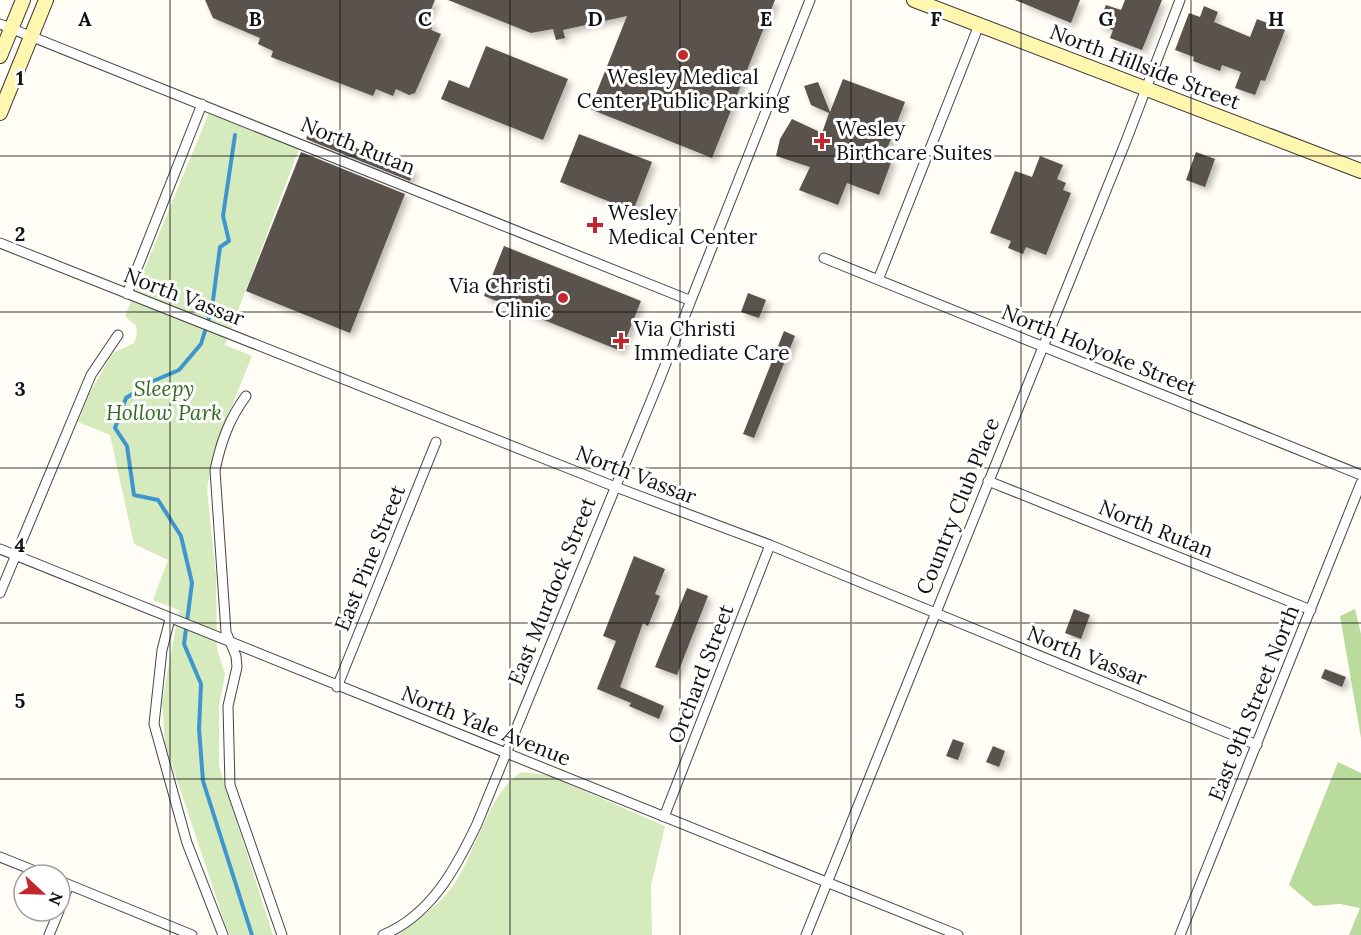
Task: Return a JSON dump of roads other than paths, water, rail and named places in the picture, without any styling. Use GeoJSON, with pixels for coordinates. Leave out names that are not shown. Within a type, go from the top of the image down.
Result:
{"type":"FeatureCollection","features":[{"type":"Feature","properties":{"kind":"main road"},"geometry":{"type":"LineString","coordinates":[[0,56],[6,26],[23,0]]}},
{"type":"Feature","properties":{"kind":"main road"},"geometry":{"type":"LineString","coordinates":[[0,113],[45,0]]}},
{"type":"Feature","properties":{"kind":"main road","name":"North Hillside Street"},"geometry":{"type":"LineString","coordinates":[[914,0],[1361,171]]}},
{"type":"Feature","properties":{"kind":"street","name":"East Murdock Street"},"geometry":{"type":"LineString","coordinates":[[383,935],[419,912],[450,877],[477,824],[810,0]]}},
{"type":"Feature","properties":{"kind":"street","name":"Country Club Place"},"geometry":{"type":"LineString","coordinates":[[806,935],[1146,90],[1180,0]]}},
{"type":"Feature","properties":{"kind":"street"},"geometry":{"type":"LineString","coordinates":[[878,280],[979,25]]}},
{"type":"Feature","properties":{"kind":"street","name":"North Rutan"},"geometry":{"type":"LineString","coordinates":[[6,26],[689,300]]}},
{"type":"Feature","properties":{"kind":"street"},"geometry":{"type":"LineString","coordinates":[[127,294],[202,104]]}},
{"type":"Feature","properties":{"kind":"street","name":"North Vassar"},"geometry":{"type":"LineString","coordinates":[[0,243],[614,486],[770,545],[1257,745]]}},
{"type":"Feature","properties":{"kind":"street","name":"North Holyoke Street"},"geometry":{"type":"LineString","coordinates":[[824,258],[1361,475]]}},
{"type":"Feature","properties":{"kind":"street"},"geometry":{"type":"LineString","coordinates":[[0,593],[91,375],[118,334]]}},
{"type":"Feature","properties":{"kind":"street"},"geometry":{"type":"LineString","coordinates":[[246,396],[233,413],[221,444],[215,470],[226,632],[233,644],[237,667],[228,706],[230,784],[282,935]]}},
{"type":"Feature","properties":{"kind":"street","name":"East Pine Street"},"geometry":{"type":"LineString","coordinates":[[338,687],[436,442]]}},
{"type":"Feature","properties":{"kind":"street","name":"North Rutan"},"geometry":{"type":"LineString","coordinates":[[988,481],[1311,610]]}},
{"type":"Feature","properties":{"kind":"street","name":"East 9th Street North"},"geometry":{"type":"LineString","coordinates":[[1180,935],[1361,483]]}},
{"type":"Feature","properties":{"kind":"street","name":"Orchard Street"},"geometry":{"type":"LineString","coordinates":[[664,817],[770,545]]}},
{"type":"Feature","properties":{"kind":"street","name":"North Yale Avenue"},"geometry":{"type":"LineString","coordinates":[[0,549],[958,935]]}},
{"type":"Feature","properties":{"kind":"street"},"geometry":{"type":"LineString","coordinates":[[172,620],[162,650],[154,724],[187,843],[223,935]]}},
{"type":"Feature","properties":{"kind":"street"},"geometry":{"type":"LineString","coordinates":[[0,857],[15,863]]}},
{"type":"Feature","properties":{"kind":"street"},"geometry":{"type":"LineString","coordinates":[[72,886],[192,935]]}},
{"type":"Feature","properties":{"kind":"waterway"},"geometry":{"type":"LineString","coordinates":[[235,135],[223,216],[229,241],[220,247],[212,308],[201,344],[179,370],[151,382],[126,398],[115,428],[127,446],[134,495],[158,500],[181,536],[192,583],[184,644],[201,684],[199,729],[203,781],[252,935]]}},
{"type":"Feature","properties":{"kind":"place","name":"Wesley Medical Center Public Parking"},"geometry":{"type":"Point","coordinates":[683,55]}},
{"type":"Feature","properties":{"kind":"place","name":"Wesley Birthcare Suites"},"geometry":{"type":"Point","coordinates":[822,141]}},
{"type":"Feature","properties":{"kind":"place","name":"Wesley Medical Center"},"geometry":{"type":"Point","coordinates":[595,225]}},
{"type":"Feature","properties":{"kind":"place","name":"Via Christi Clinic"},"geometry":{"type":"Point","coordinates":[563,298]}},
{"type":"Feature","properties":{"kind":"place","name":"Via Christi Immediate Care"},"geometry":{"type":"Point","coordinates":[621,341]}},
{"type":"Feature","properties":{"kind":"park label","name":"Sleepy Hollow Park"},"geometry":{"type":"Point","coordinates":[164,401]}}]}
